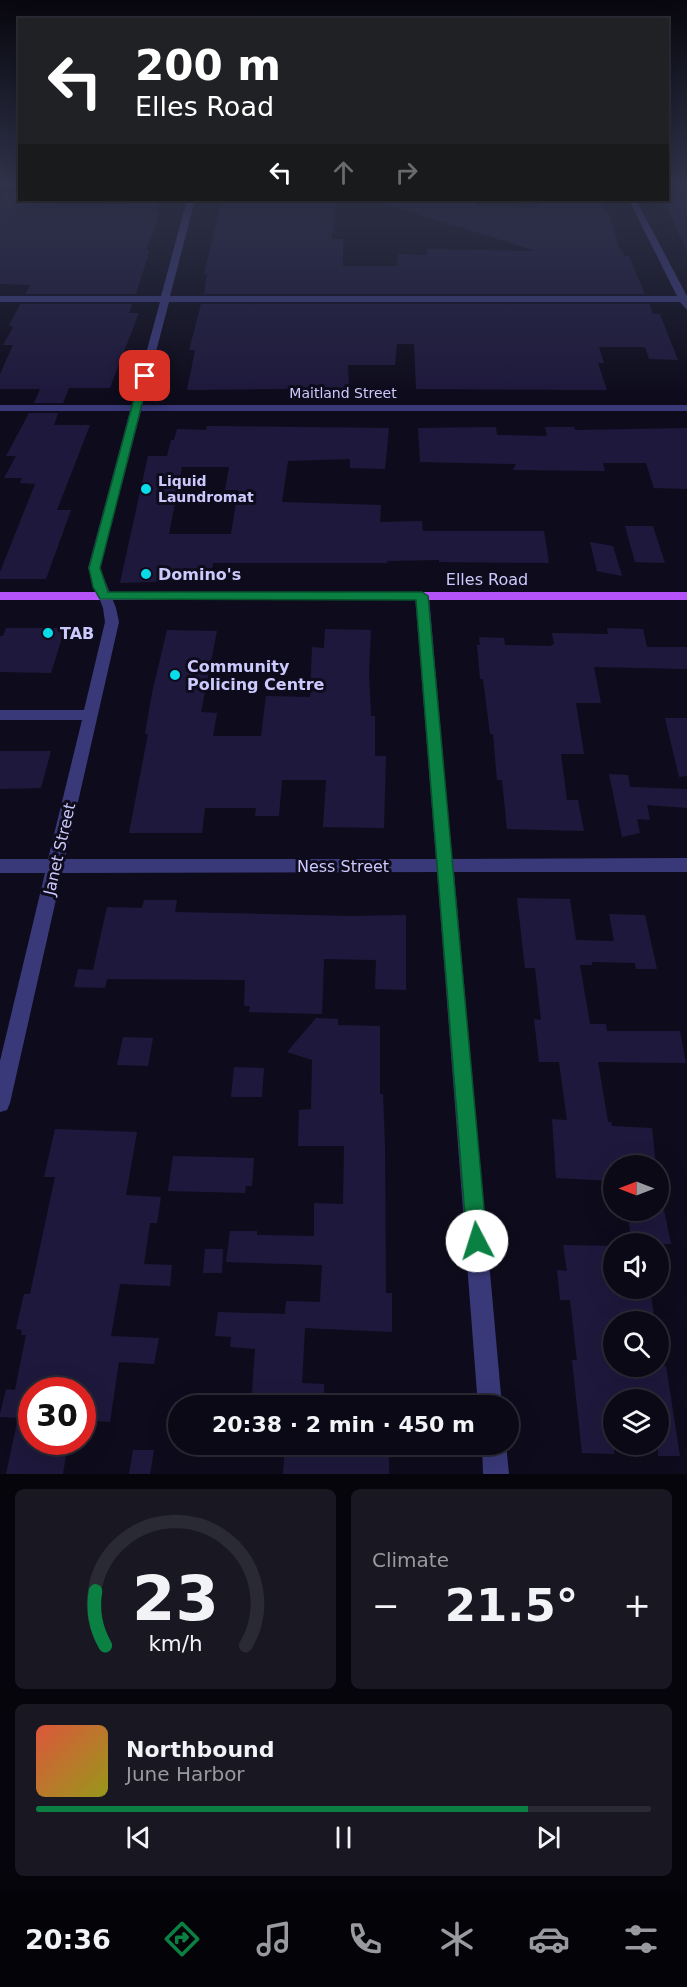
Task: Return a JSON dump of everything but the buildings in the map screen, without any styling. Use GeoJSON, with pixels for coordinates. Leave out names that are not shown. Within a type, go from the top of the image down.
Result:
{"type":"FeatureCollection","features":[{"type":"Feature","properties":{"kind":"main road","name":"Elles Road"},"geometry":{"type":"LineString","coordinates":[[0,596],[687,596]]}},
{"type":"Feature","properties":{"kind":"street","name":"Janet Street"},"geometry":{"type":"LineString","coordinates":[[0,1103],[112,622],[109,604],[99,587],[94,568],[176,255]]}},
{"type":"Feature","properties":{"kind":"street"},"geometry":{"type":"LineString","coordinates":[[0,299],[686,302],[661,255]]}},
{"type":"Feature","properties":{"kind":"street","name":"Maitland Street"},"geometry":{"type":"LineString","coordinates":[[0,408],[687,408]]}},
{"type":"Feature","properties":{"kind":"street"},"geometry":{"type":"LineString","coordinates":[[422,596],[489,1395]]}},
{"type":"Feature","properties":{"kind":"street"},"geometry":{"type":"LineString","coordinates":[[0,715],[91,715]]}},
{"type":"Feature","properties":{"kind":"street","name":"Ness Street"},"geometry":{"type":"LineString","coordinates":[[0,866],[687,865]]}},
{"type":"Feature","properties":{"kind":"street"},"geometry":{"type":"LineString","coordinates":[[495,1455],[496,1474]]}},
{"type":"Feature","properties":{"kind":"place","name":"Liquid Laundromat"},"geometry":{"type":"Point","coordinates":[146,489]}},
{"type":"Feature","properties":{"kind":"place","name":"Domino's"},"geometry":{"type":"Point","coordinates":[146,574]}},
{"type":"Feature","properties":{"kind":"place","name":"TAB"},"geometry":{"type":"Point","coordinates":[48,633]}},
{"type":"Feature","properties":{"kind":"place","name":"Community Policing Centre"},"geometry":{"type":"Point","coordinates":[175,675]}},
{"type":"Feature","properties":{"kind":"route"},"geometry":{"type":"LineString","coordinates":[[145,376],[94,568],[99,587],[105,596],[422,596],[477,1241]]}}]}
